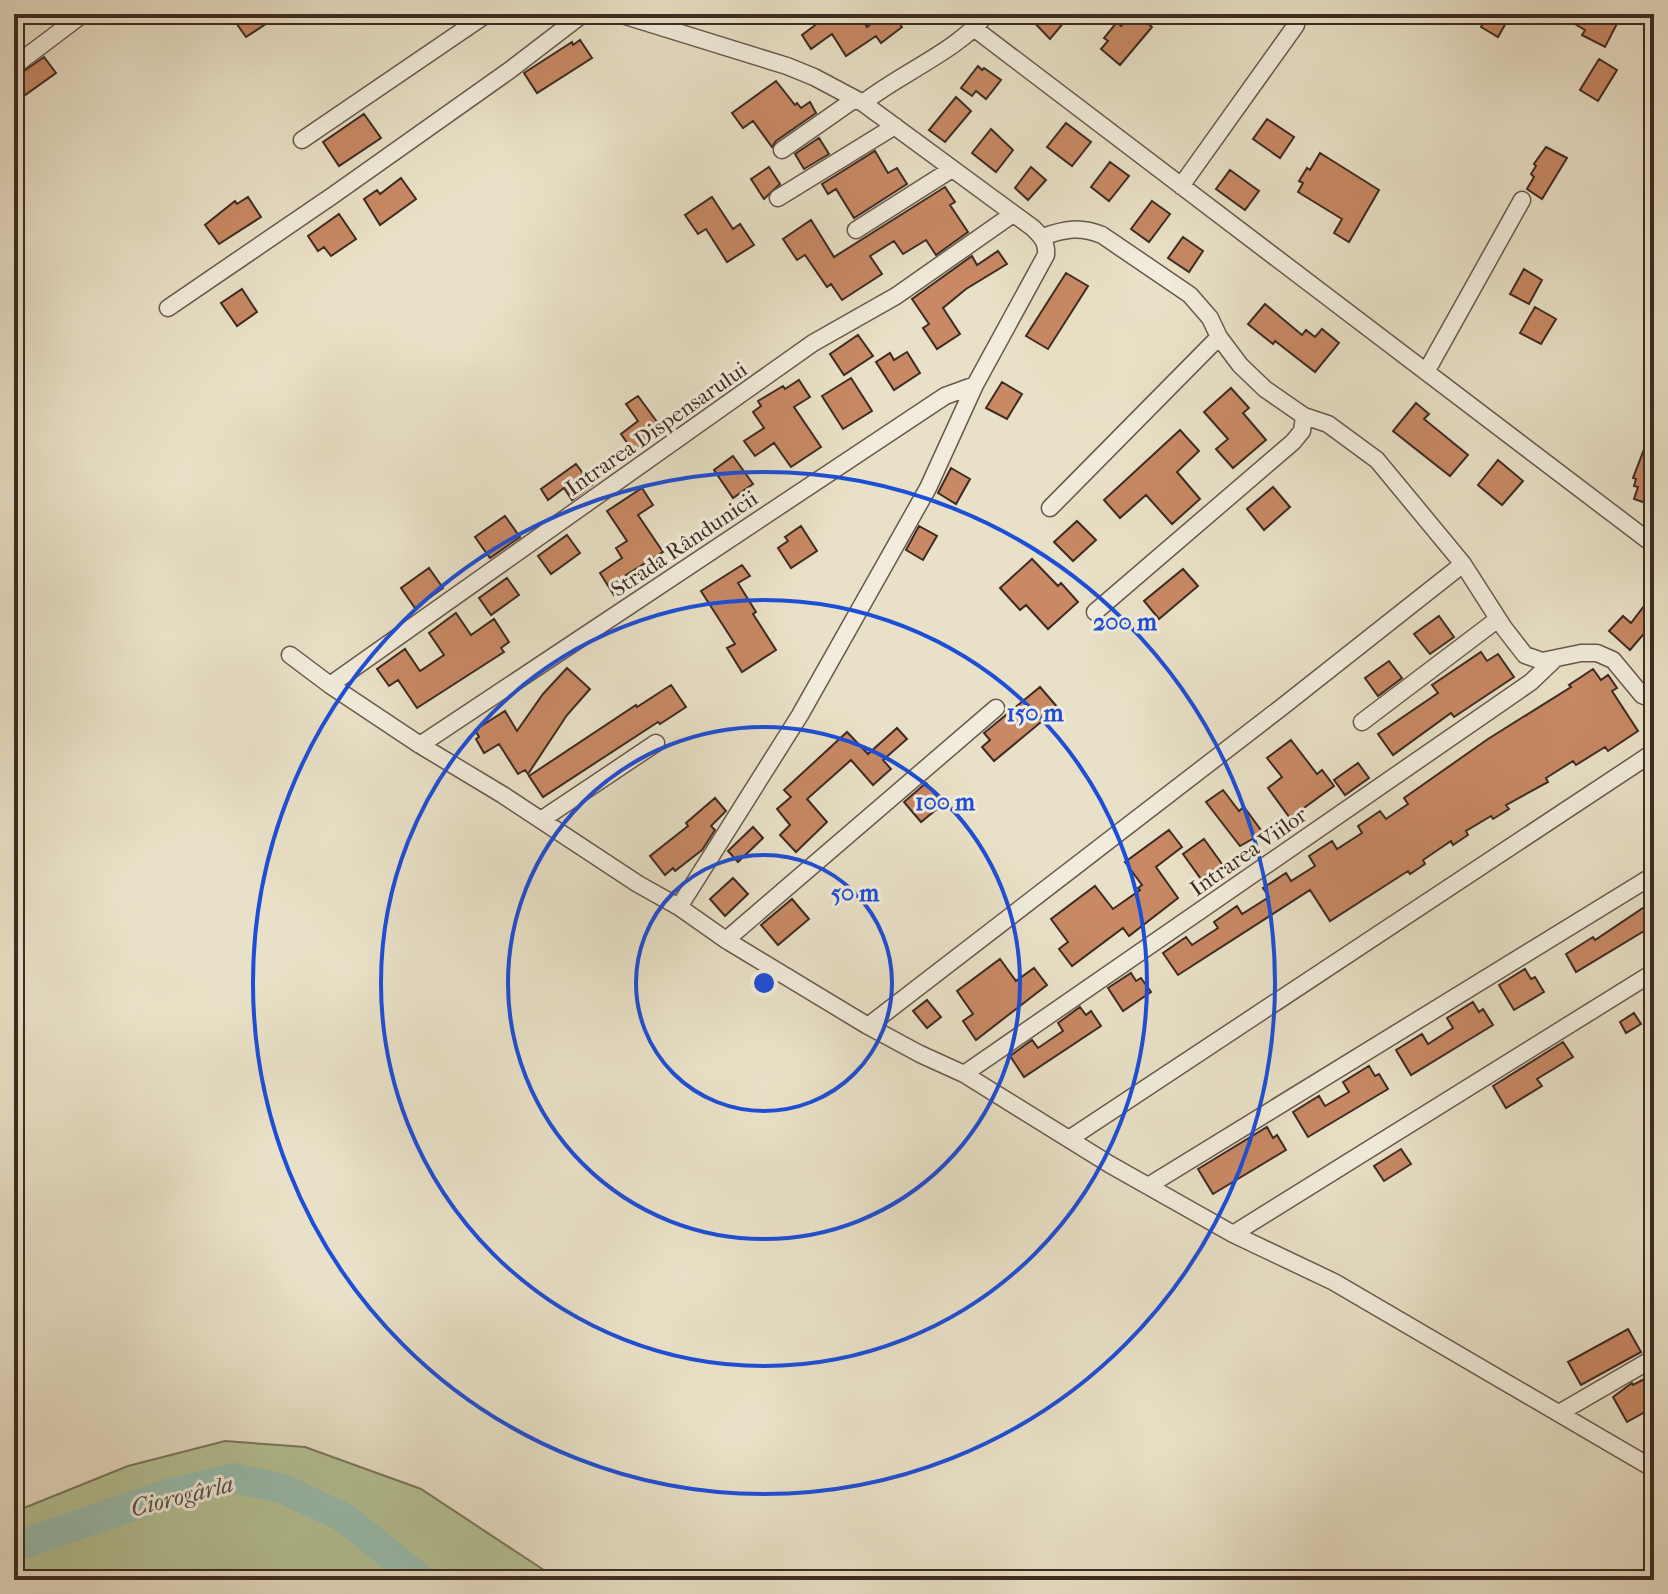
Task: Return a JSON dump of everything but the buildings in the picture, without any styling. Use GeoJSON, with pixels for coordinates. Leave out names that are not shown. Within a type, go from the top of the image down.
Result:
{"type":"FeatureCollection","features":[{"type":"Feature","properties":{"kind":"street"},"geometry":{"type":"LineString","coordinates":[[14,66],[83,14]]}},
{"type":"Feature","properties":{"kind":"street"},"geometry":{"type":"LineString","coordinates":[[302,140],[487,14]]}},
{"type":"Feature","properties":{"kind":"street"},"geometry":{"type":"LineString","coordinates":[[168,308],[510,70],[583,14]]}},
{"type":"Feature","properties":{"kind":"street"},"geometry":{"type":"LineString","coordinates":[[619,14],[787,66],[859,101],[1013,214],[1042,237],[1046,245],[1046,255],[975,385],[928,488],[800,715],[679,907]]}},
{"type":"Feature","properties":{"kind":"street"},"geometry":{"type":"LineString","coordinates":[[782,150],[975,29],[986,14]]}},
{"type":"Feature","properties":{"kind":"street"},"geometry":{"type":"LineString","coordinates":[[1181,186],[1296,25]]}},
{"type":"Feature","properties":{"kind":"street"},"geometry":{"type":"LineString","coordinates":[[975,29],[1654,545]]}},
{"type":"Feature","properties":{"kind":"street"},"geometry":{"type":"LineString","coordinates":[[778,198],[895,126]]}},
{"type":"Feature","properties":{"kind":"street"},"geometry":{"type":"LineString","coordinates":[[856,230],[952,169]]}},
{"type":"Feature","properties":{"kind":"street"},"geometry":{"type":"LineString","coordinates":[[1426,372],[1522,200]]}},
{"type":"Feature","properties":{"kind":"street","name":"Intrarea Dispensarului"},"geometry":{"type":"LineString","coordinates":[[330,685],[813,343],[896,296],[1013,214]]}},
{"type":"Feature","properties":{"kind":"street"},"geometry":{"type":"LineString","coordinates":[[1042,237],[1066,228],[1086,229],[1102,235],[1190,295],[1210,318],[1219,337],[1240,365],[1265,389],[1304,416],[1328,424],[1377,460],[1463,564],[1525,655],[1532,660],[1554,660],[1581,653],[1605,655],[1613,660],[1642,695],[1654,700]]}},
{"type":"Feature","properties":{"kind":"street"},"geometry":{"type":"LineString","coordinates":[[1050,508],[1219,337]]}},
{"type":"Feature","properties":{"kind":"street","name":"Strada Rândunicii"},"geometry":{"type":"LineString","coordinates":[[420,745],[945,396],[975,385]]}},
{"type":"Feature","properties":{"kind":"street"},"geometry":{"type":"LineString","coordinates":[[1095,612],[1293,442],[1302,431],[1304,416]]}},
{"type":"Feature","properties":{"kind":"street"},"geometry":{"type":"LineString","coordinates":[[868,1026],[1463,564]]}},
{"type":"Feature","properties":{"kind":"street"},"geometry":{"type":"LineString","coordinates":[[1362,722],[1498,619]]}},
{"type":"Feature","properties":{"kind":"street"},"geometry":{"type":"LineString","coordinates":[[290,655],[420,745],[679,907],[726,940],[868,1026],[964,1074],[1233,1234],[1334,1282],[1654,1469]]}},
{"type":"Feature","properties":{"kind":"street","name":"Intrarea Viilor"},"geometry":{"type":"LineString","coordinates":[[964,1074],[1531,682],[1554,660]]}},
{"type":"Feature","properties":{"kind":"street"},"geometry":{"type":"LineString","coordinates":[[726,940],[996,708]]}},
{"type":"Feature","properties":{"kind":"street"},"geometry":{"type":"LineString","coordinates":[[541,820],[656,743]]}},
{"type":"Feature","properties":{"kind":"street"},"geometry":{"type":"LineString","coordinates":[[1069,1139],[1654,752]]}},
{"type":"Feature","properties":{"kind":"street"},"geometry":{"type":"LineString","coordinates":[[1148,1186],[1654,875]]}},
{"type":"Feature","properties":{"kind":"street"},"geometry":{"type":"LineString","coordinates":[[1233,1234],[1654,972]]}},
{"type":"Feature","properties":{"kind":"street"},"geometry":{"type":"LineString","coordinates":[[1561,1412],[1654,1358]]}},
{"type":"Feature","properties":{"kind":"green space"},"geometry":{"type":"Polygon","coordinates":[[[225,1441],[305,1447],[421,1489],[559,1580],[14,1580],[14,1512],[128,1466],[225,1441]]]}},
{"type":"Feature","properties":{"kind":"waterway","name":"Ciorogârla"},"geometry":{"type":"LineString","coordinates":[[14,1547],[170,1493],[233,1478],[281,1488],[343,1517],[422,1580]]}}]}
